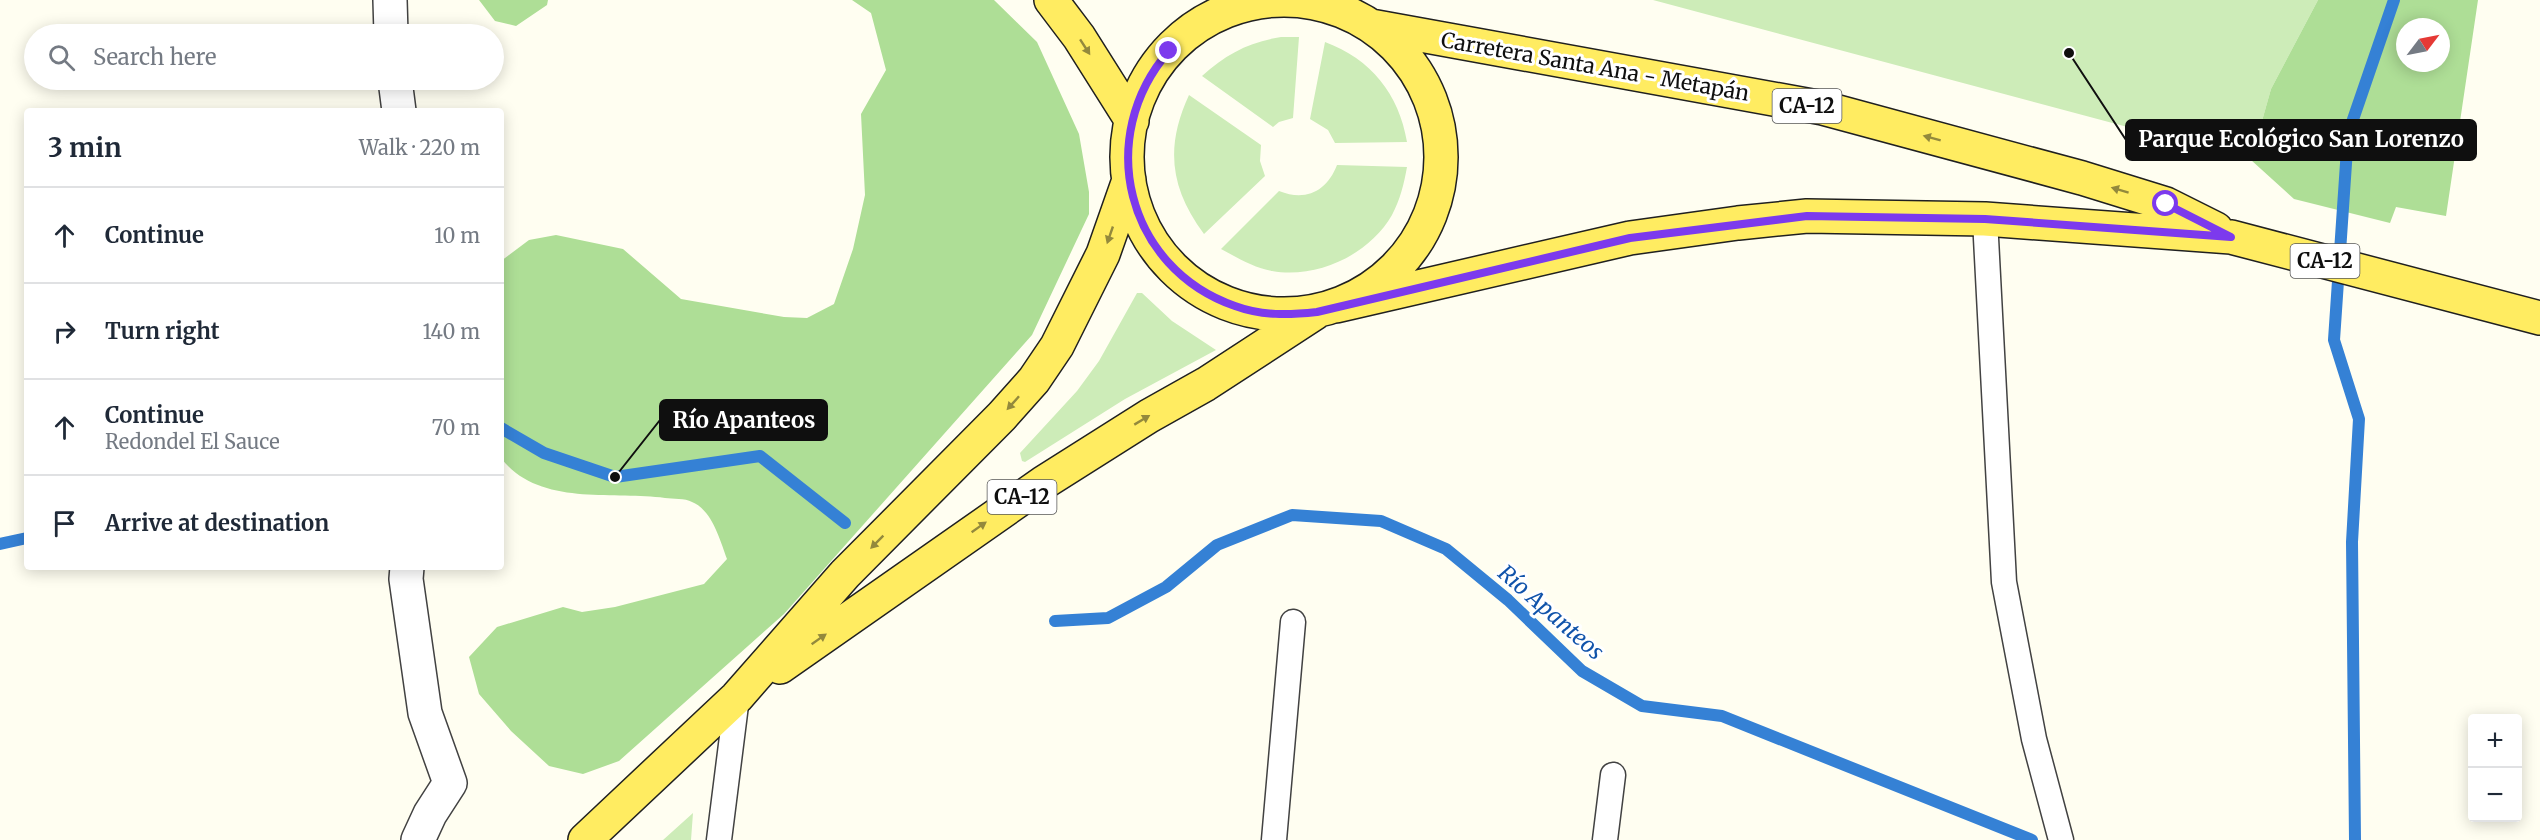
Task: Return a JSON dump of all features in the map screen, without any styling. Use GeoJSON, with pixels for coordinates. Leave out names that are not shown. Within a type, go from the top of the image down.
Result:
{"type":"FeatureCollection","features":[{"type":"Feature","properties":{"kind":"main road"},"geometry":{"type":"LineString","coordinates":[[1051,0],[1079,37],[1132,122]]}},
{"type":"Feature","properties":{"kind":"main road"},"geometry":{"type":"LineString","coordinates":[[1281,0],[1327,6],[1369,25],[1395,46],[1423,83],[1438,126],[1441,171],[1431,215],[1409,254],[1376,285],[1326,309],[1294,315],[1259,312],[1226,303],[1195,286],[1161,254],[1138,214],[1130,180],[1128,145],[1132,122],[1143,89],[1154,69],[1185,35],[1204,22],[1236,8],[1281,0]]}},
{"type":"Feature","properties":{"kind":"main road","name":"Carretera Santa Ana - Metapán"},"geometry":{"type":"LineString","coordinates":[[1369,25],[1823,108],[2082,178],[2155,201],[2231,237]]}},
{"type":"Feature","properties":{"kind":"main road","name":"CA-12"},"geometry":{"type":"LineString","coordinates":[[585,840],[737,697],[845,574],[1002,416],[1034,380],[1057,346],[1103,254],[1130,180]]}},
{"type":"Feature","properties":{"kind":"main road","name":"Carretera Santa Ana - Metapán"},"geometry":{"type":"LineString","coordinates":[[1326,309],[1630,238],[1807,216],[1985,219],[2231,237],[2540,318]]}},
{"type":"Feature","properties":{"kind":"main road","name":"CA-12"},"geometry":{"type":"LineString","coordinates":[[737,697],[1043,483],[1326,309]]}},
{"type":"Feature","properties":{"kind":"street"},"geometry":{"type":"LineString","coordinates":[[390,0],[391,24]]}},
{"type":"Feature","properties":{"kind":"street"},"geometry":{"type":"LineString","coordinates":[[396,90],[399,108]]}},
{"type":"Feature","properties":{"kind":"street"},"geometry":{"type":"LineString","coordinates":[[407,570],[406,579],[425,713],[450,783],[430,814],[418,840]]}},
{"type":"Feature","properties":{"kind":"lane"},"geometry":{"type":"LineString","coordinates":[[1985,219],[2004,582],[2034,739],[2061,840]]}},
{"type":"Feature","properties":{"kind":"lane"},"geometry":{"type":"LineString","coordinates":[[1274,840],[1293,622]]}},
{"type":"Feature","properties":{"kind":"lane"},"geometry":{"type":"LineString","coordinates":[[719,840],[737,697]]}},
{"type":"Feature","properties":{"kind":"lane"},"geometry":{"type":"LineString","coordinates":[[1605,840],[1614,776]]}},
{"type":"Feature","properties":{"kind":"green space"},"geometry":{"type":"Polygon","coordinates":[[[479,0],[548,0],[547,5],[516,26],[495,21],[479,0]]]}},
{"type":"Feature","properties":{"kind":"green space"},"geometry":{"type":"Polygon","coordinates":[[[852,0],[994,0],[1037,42],[1079,134],[1089,192],[1089,214],[1032,335],[784,614],[619,761],[583,774],[549,766],[511,731],[479,694],[469,657],[497,627],[563,607],[582,612],[615,607],[704,584],[727,559],[710,519],[699,506],[689,501],[645,496],[577,494],[555,490],[535,484],[517,473],[504,461],[504,259],[529,240],[556,235],[623,249],[681,299],[784,317],[807,318],[834,304],[853,249],[865,195],[861,114],[886,70],[871,13],[852,0]]]}},
{"type":"Feature","properties":{"kind":"green space"},"geometry":{"type":"Polygon","coordinates":[[[1653,0],[2318,0],[2271,89],[2251,160],[1653,0]]]}},
{"type":"Feature","properties":{"kind":"green space"},"geometry":{"type":"Polygon","coordinates":[[[2318,0],[2478,0],[2446,216],[2396,207],[2390,223],[2294,199],[2251,160],[2271,89],[2318,0]]]}},
{"type":"Feature","properties":{"kind":"green space"},"geometry":{"type":"Polygon","coordinates":[[[1281,37],[1299,37],[1293,118],[1279,122],[1273,127],[1202,76],[1238,50],[1281,37]]]}},
{"type":"Feature","properties":{"kind":"green space"},"geometry":{"type":"Polygon","coordinates":[[[1325,42],[1356,58],[1380,80],[1397,109],[1407,142],[1335,143],[1328,130],[1310,119],[1325,42]]]}},
{"type":"Feature","properties":{"kind":"green space"},"geometry":{"type":"Polygon","coordinates":[[[1189,95],[1261,145],[1260,161],[1265,176],[1204,234],[1184,200],[1175,167],[1176,132],[1189,95]]]}},
{"type":"Feature","properties":{"kind":"green space"},"geometry":{"type":"Polygon","coordinates":[[[1337,165],[1407,167],[1392,215],[1370,242],[1340,261],[1324,267],[1289,273],[1259,268],[1221,249],[1279,191],[1298,195],[1314,192],[1328,182],[1337,165]]]}},
{"type":"Feature","properties":{"kind":"green space"},"geometry":{"type":"Polygon","coordinates":[[[1137,293],[1142,293],[1172,321],[1216,350],[1125,399],[1025,462],[1022,461],[1020,453],[1077,391],[1099,361],[1137,293]]]}},
{"type":"Feature","properties":{"kind":"green space"},"geometry":{"type":"Polygon","coordinates":[[[693,813],[691,840],[663,840],[693,813]]]}},
{"type":"Feature","properties":{"kind":"waterway"},"geometry":{"type":"LineString","coordinates":[[2355,840],[2352,542],[2359,419],[2334,340],[2348,134],[2394,0]]}},
{"type":"Feature","properties":{"kind":"waterway","name":"Río Apanteos"},"geometry":{"type":"LineString","coordinates":[[504,430],[544,453],[615,477],[760,456],[845,523]]}},
{"type":"Feature","properties":{"kind":"waterway","name":"Río Apanteos"},"geometry":{"type":"LineString","coordinates":[[1055,621],[1108,618],[1166,587],[1217,545],[1292,515],[1381,521],[1446,549],[1508,600],[1582,671],[1642,706],[1722,716],[2032,840]]}},
{"type":"Feature","properties":{"kind":"waterway","name":"Río Apanteos"},"geometry":{"type":"LineString","coordinates":[[0,544],[24,539]]}},
{"type":"Feature","properties":{"kind":"place","name":"Parque Ecológico San Lorenzo"},"geometry":{"type":"Point","coordinates":[2069,53]}},
{"type":"Feature","properties":{"kind":"place","name":"Río Apanteos"},"geometry":{"type":"Point","coordinates":[615,477]}},
{"type":"Feature","properties":{"kind":"route"},"geometry":{"type":"LineString","coordinates":[[1169,51],[1154,69],[1143,89],[1129,133],[1128,168],[1138,214],[1161,254],[1186,279],[1226,303],[1271,314],[1294,315],[1317,312],[1630,238],[1807,216],[1985,219],[2231,237],[2166,204]]}}]}
